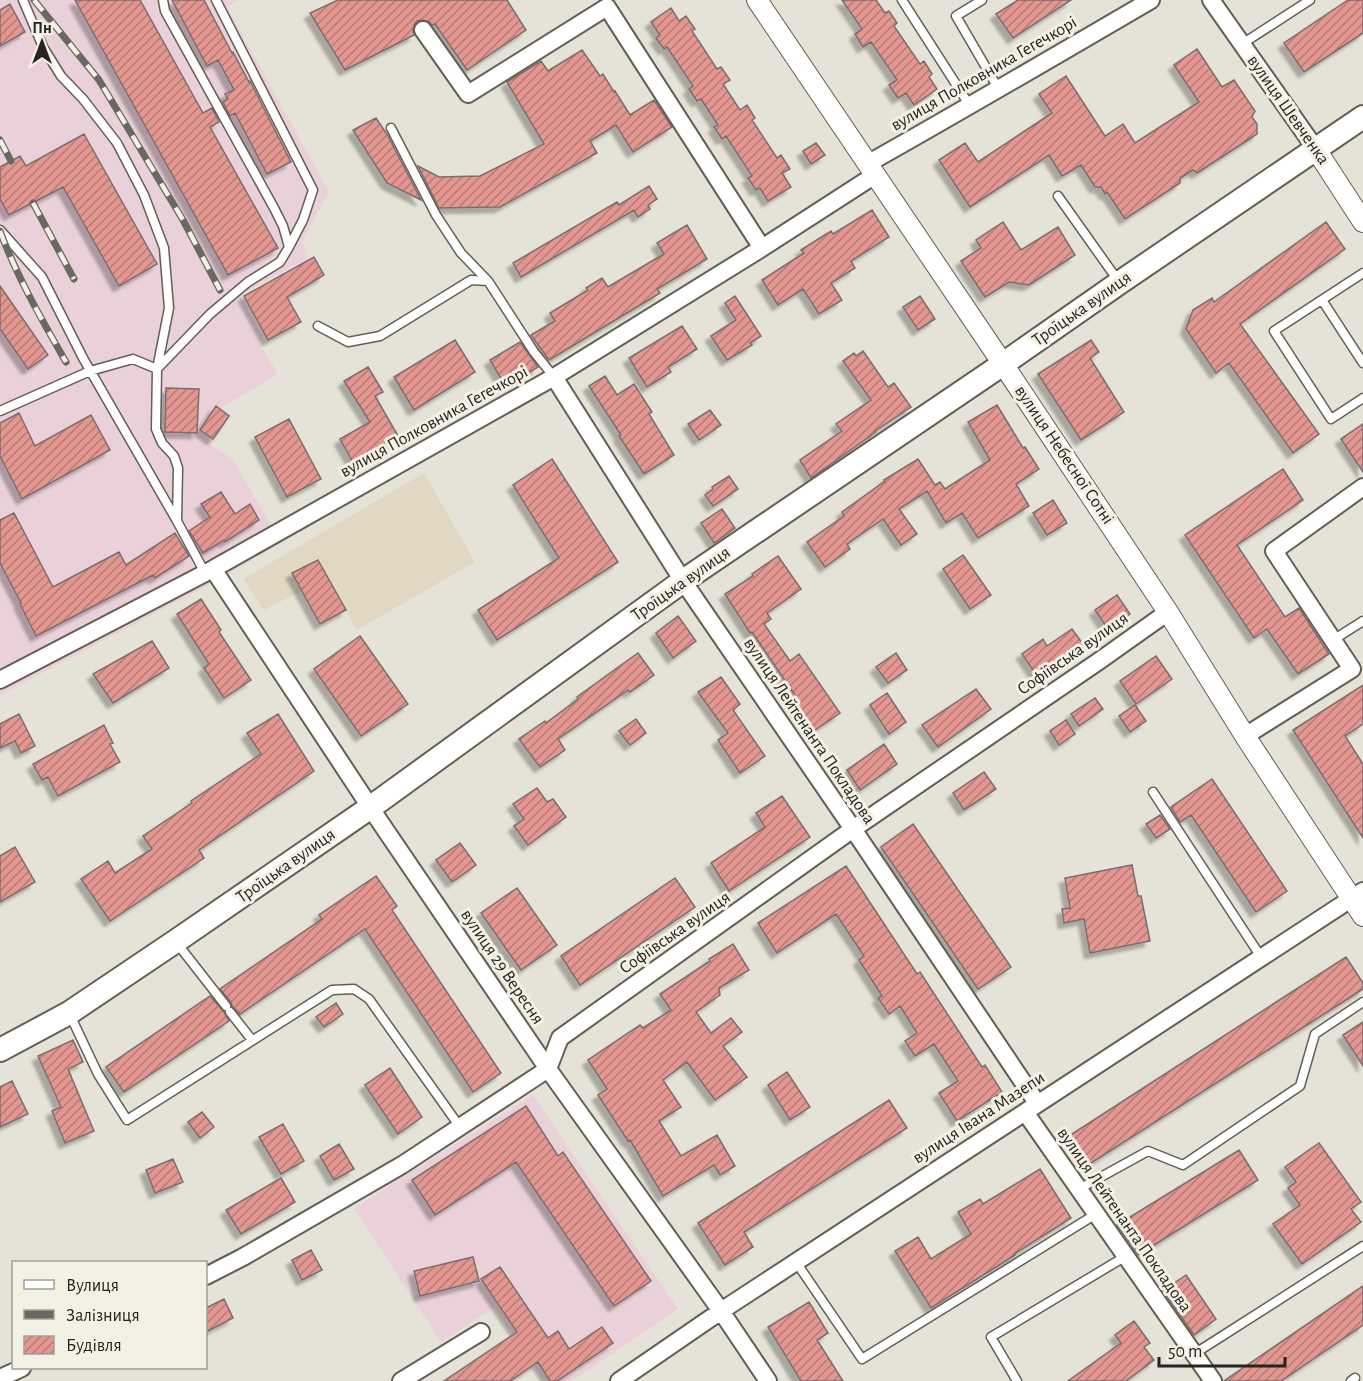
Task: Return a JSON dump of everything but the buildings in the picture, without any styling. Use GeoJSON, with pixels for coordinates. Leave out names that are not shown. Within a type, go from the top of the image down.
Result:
{"type":"FeatureCollection","features":[{"type":"Feature","properties":{"kind":"main road","name":"Троїцька вулиця"},"geometry":{"type":"LineString","coordinates":[[0,1050],[69,1013],[176,941],[371,807],[683,581],[1363,117]]}},
{"type":"Feature","properties":{"kind":"street","name":"вулиця Небесної Сотні"},"geometry":{"type":"LineString","coordinates":[[757,0],[1168,612],[1245,736],[1357,895],[1363,916]]}},
{"type":"Feature","properties":{"kind":"street","name":"вулиця Полковника Гегечкорі"},"geometry":{"type":"LineString","coordinates":[[0,680],[209,571],[554,377],[762,248],[871,169],[998,88],[1151,0]]}},
{"type":"Feature","properties":{"kind":"street","name":"вулиця Шевченка"},"geometry":{"type":"LineString","coordinates":[[1211,0],[1315,148],[1363,222]]}},
{"type":"Feature","properties":{"kind":"street"},"geometry":{"type":"LineString","coordinates":[[423,30],[468,94],[608,2],[762,248]]}},
{"type":"Feature","properties":{"kind":"street","name":"вулиця Лейтенанта Покладова"},"geometry":{"type":"LineString","coordinates":[[554,377],[683,581],[853,829],[1031,1107],[1079,1189],[1213,1381]]}},
{"type":"Feature","properties":{"kind":"street"},"geometry":{"type":"LineString","coordinates":[[1245,736],[1352,669],[1274,551],[1363,487]]}},
{"type":"Feature","properties":{"kind":"street","name":"вулиця 29 Вересня"},"geometry":{"type":"LineString","coordinates":[[209,571],[548,1069],[721,1311],[768,1381]]}},
{"type":"Feature","properties":{"kind":"street","name":"Софіївська вулиця"},"geometry":{"type":"LineString","coordinates":[[548,1069],[560,1038],[853,829],[1168,612]]}},
{"type":"Feature","properties":{"kind":"street","name":"вулиця Івана Мазепи"},"geometry":{"type":"LineString","coordinates":[[619,1381],[721,1311],[1357,895]]}},
{"type":"Feature","properties":{"kind":"street"},"geometry":{"type":"LineString","coordinates":[[207,1275],[402,1165],[548,1069]]}},
{"type":"Feature","properties":{"kind":"street"},"geometry":{"type":"LineString","coordinates":[[401,1381],[481,1332]]}},
{"type":"Feature","properties":{"kind":"street"},"geometry":{"type":"LineString","coordinates":[[0,1378],[20,1369]]}},
{"type":"Feature","properties":{"kind":"lane"},"geometry":{"type":"LineString","coordinates":[[23,0],[43,47],[61,75],[117,143],[144,195],[164,248],[169,308],[157,369],[156,429],[162,443],[174,456],[178,468],[177,521]]}},
{"type":"Feature","properties":{"kind":"lane"},"geometry":{"type":"LineString","coordinates":[[164,0],[165,11],[274,208],[283,225],[290,247]]}},
{"type":"Feature","properties":{"kind":"lane"},"geometry":{"type":"LineString","coordinates":[[157,369],[210,314],[248,282],[280,262],[303,220],[313,190],[216,0]]}},
{"type":"Feature","properties":{"kind":"lane"},"geometry":{"type":"LineString","coordinates":[[902,0],[970,106]]}},
{"type":"Feature","properties":{"kind":"lane"},"geometry":{"type":"LineString","coordinates":[[982,0],[956,16],[998,88]]}},
{"type":"Feature","properties":{"kind":"lane"},"geometry":{"type":"LineString","coordinates":[[1242,44],[1310,0]]}},
{"type":"Feature","properties":{"kind":"lane"},"geometry":{"type":"LineString","coordinates":[[391,129],[436,214],[461,253],[488,281],[534,352],[554,377]]}},
{"type":"Feature","properties":{"kind":"lane"},"geometry":{"type":"LineString","coordinates":[[1058,195],[1119,283]]}},
{"type":"Feature","properties":{"kind":"lane"},"geometry":{"type":"LineString","coordinates":[[0,230],[42,277],[90,371],[177,521],[209,571]]}},
{"type":"Feature","properties":{"kind":"lane"},"geometry":{"type":"LineString","coordinates":[[1363,273],[1274,331],[1331,419],[1363,398]]}},
{"type":"Feature","properties":{"kind":"lane"},"geometry":{"type":"LineString","coordinates":[[318,326],[348,342],[380,336],[471,280],[488,281]]}},
{"type":"Feature","properties":{"kind":"lane"},"geometry":{"type":"LineString","coordinates":[[1322,300],[1363,363]]}},
{"type":"Feature","properties":{"kind":"lane"},"geometry":{"type":"LineString","coordinates":[[0,411],[90,371],[133,359],[157,369]]}},
{"type":"Feature","properties":{"kind":"lane"},"geometry":{"type":"LineString","coordinates":[[1334,640],[1363,621]]}},
{"type":"Feature","properties":{"kind":"lane"},"geometry":{"type":"LineString","coordinates":[[1153,792],[1261,957]]}},
{"type":"Feature","properties":{"kind":"lane"},"geometry":{"type":"LineString","coordinates":[[176,941],[252,1040]]}},
{"type":"Feature","properties":{"kind":"lane"},"geometry":{"type":"LineString","coordinates":[[69,1013],[98,1074],[127,1120],[332,990],[354,989],[369,999],[459,1127]]}},
{"type":"Feature","properties":{"kind":"lane"},"geometry":{"type":"LineString","coordinates":[[1079,1189],[1148,1151],[1183,1165],[1300,1086],[1315,1034],[1363,1002]]}},
{"type":"Feature","properties":{"kind":"lane"},"geometry":{"type":"LineString","coordinates":[[796,1262],[862,1359],[1096,1214]]}},
{"type":"Feature","properties":{"kind":"lane"},"geometry":{"type":"LineString","coordinates":[[1194,1354],[1363,1245]]}},
{"type":"Feature","properties":{"kind":"lane"},"geometry":{"type":"LineString","coordinates":[[1017,1381],[991,1337],[1126,1256]]}},
{"type":"Feature","properties":{"kind":"shaded area"},"geometry":{"type":"Polygon","coordinates":[[[0,0],[238,0],[227,7],[329,192],[303,240],[308,258],[240,295],[264,339],[259,343],[278,374],[222,408],[232,416],[211,445],[233,459],[281,543],[220,579],[0,695],[0,0]]]}},
{"type":"Feature","properties":{"kind":"shaded area"},"geometry":{"type":"Polygon","coordinates":[[[424,473],[475,562],[357,630],[318,560],[292,573],[301,591],[264,610],[243,579],[424,473]]]}},
{"type":"Feature","properties":{"kind":"shaded area"},"geometry":{"type":"Polygon","coordinates":[[[533,1095],[678,1309],[572,1381],[544,1381],[495,1307],[441,1342],[354,1208],[533,1095]]]}},
{"type":"Feature","properties":{"kind":"railway"},"geometry":{"type":"LineString","coordinates":[[34,0],[99,80],[183,220],[220,290]]}},
{"type":"Feature","properties":{"kind":"railway"},"geometry":{"type":"LineString","coordinates":[[0,140],[11,161]]}},
{"type":"Feature","properties":{"kind":"railway"},"geometry":{"type":"LineString","coordinates":[[33,203],[74,279]]}},
{"type":"Feature","properties":{"kind":"railway"},"geometry":{"type":"LineString","coordinates":[[0,231],[22,282],[66,362]]}}]}
